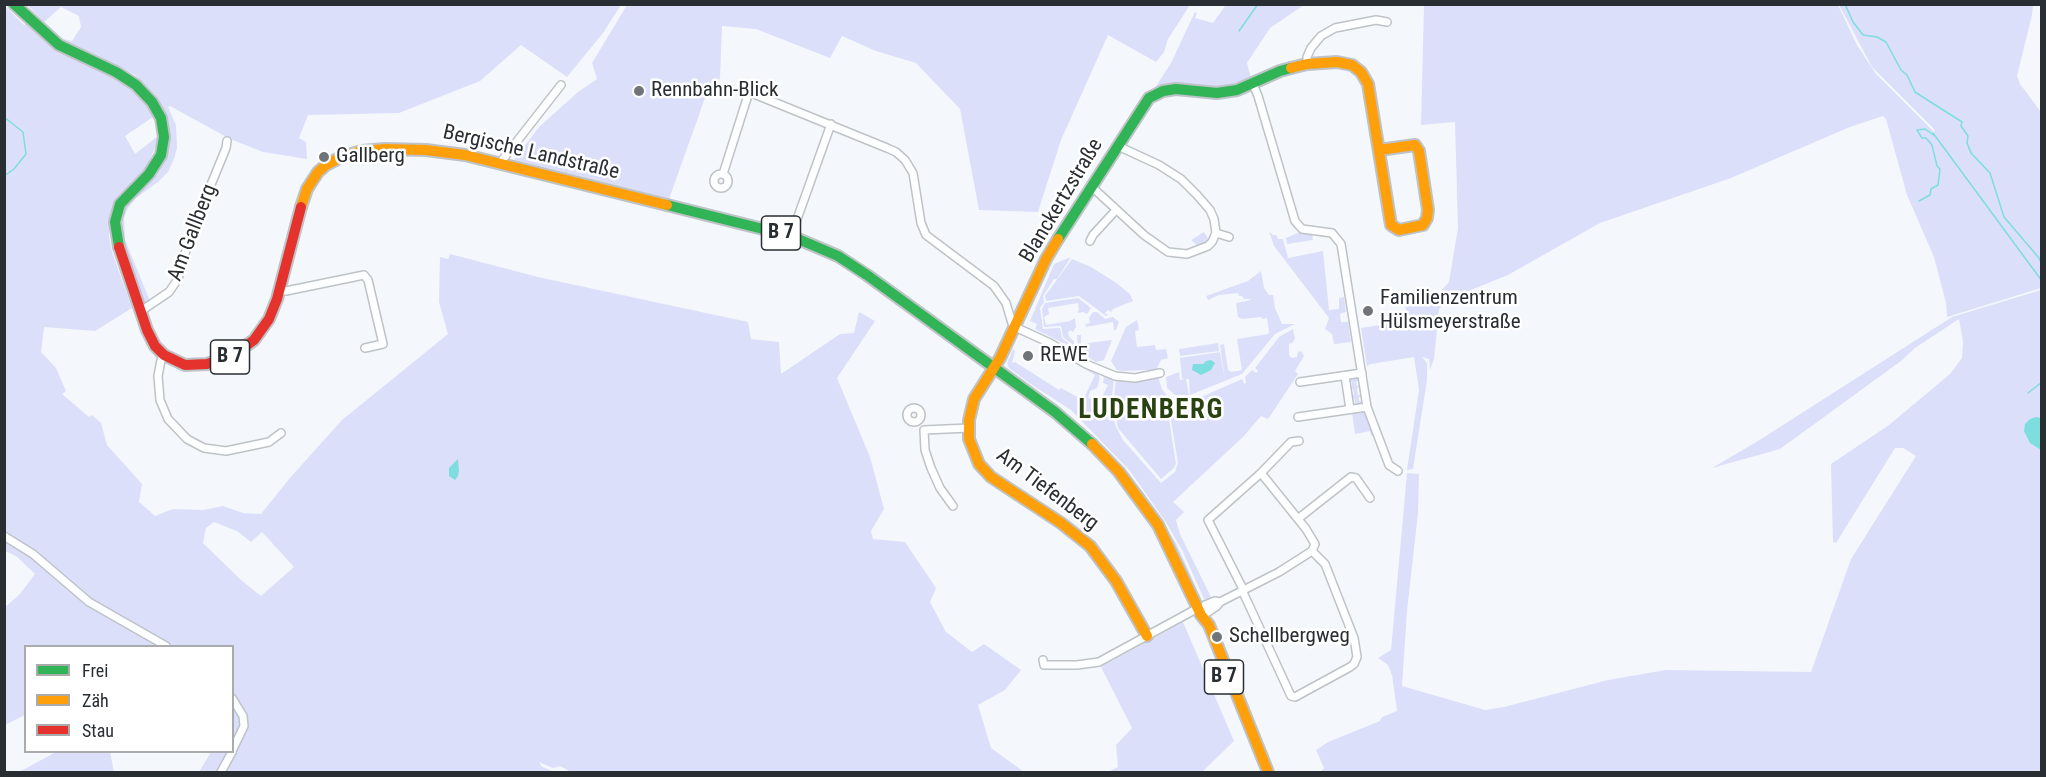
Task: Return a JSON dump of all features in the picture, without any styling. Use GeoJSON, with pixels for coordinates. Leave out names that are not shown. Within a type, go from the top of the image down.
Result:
{"type":"FeatureCollection","features":[{"type":"Feature","properties":{"kind":"main road"},"geometry":{"type":"LineString","coordinates":[[15,4],[59,45],[116,72],[136,85],[153,102],[161,118],[164,137],[161,155],[149,174],[120,204],[115,222],[117,246],[151,338],[164,355]]}},
{"type":"Feature","properties":{"kind":"main road"},"geometry":{"type":"LineString","coordinates":[[1253,84],[1280,71],[1307,64],[1347,63],[1361,72],[1368,84],[1391,225],[1399,230],[1423,225],[1427,218],[1427,201],[1419,151],[1411,145],[1379,150]]}},
{"type":"Feature","properties":{"kind":"main road","name":"Blanckertzstraße"},"geometry":{"type":"LineString","coordinates":[[995,368],[1047,259],[1149,98],[1169,90],[1217,93],[1237,90],[1253,84]]}},
{"type":"Feature","properties":{"kind":"main road","name":"Bergische Landstraße"},"geometry":{"type":"LineString","coordinates":[[164,355],[180,363],[193,366],[213,363],[232,356],[246,347],[262,330],[271,314],[280,290],[303,198],[318,172],[335,159],[367,150],[414,149],[450,152],[791,236],[827,251],[856,267],[1074,428],[1119,472],[1158,525],[1209,626],[1268,772]]}},
{"type":"Feature","properties":{"kind":"main road","name":"Am Tiefenberg"},"geometry":{"type":"LineString","coordinates":[[995,368],[974,399],[971,409],[969,428],[972,449],[985,471],[1006,488],[1061,523],[1090,546],[1116,581],[1147,636]]}},
{"type":"Feature","properties":{"kind":"street"},"geometry":{"type":"LineString","coordinates":[[1307,64],[1311,48],[1321,36],[1335,28],[1376,20],[1388,22]]}},
{"type":"Feature","properties":{"kind":"street"},"geometry":{"type":"LineString","coordinates":[[1253,84],[1295,221],[1302,229],[1332,233],[1341,244],[1367,406],[1389,465],[1398,471]]}},
{"type":"Feature","properties":{"kind":"street"},"geometry":{"type":"LineString","coordinates":[[500,163],[561,85]]}},
{"type":"Feature","properties":{"kind":"street"},"geometry":{"type":"LineString","coordinates":[[723,174],[749,92],[896,152],[905,160],[915,181],[921,223],[926,235],[994,286],[1006,303],[1015,327],[1115,376],[1135,378],[1160,374]]}},
{"type":"Feature","properties":{"kind":"street"},"geometry":{"type":"LineString","coordinates":[[791,236],[831,124]]}},
{"type":"Feature","properties":{"kind":"street","name":"Am Gallberg"},"geometry":{"type":"LineString","coordinates":[[141,311],[169,292],[178,279],[190,236],[227,141]]}},
{"type":"Feature","properties":{"kind":"street"},"geometry":{"type":"LineString","coordinates":[[1092,187],[1143,235],[1172,253],[1187,254],[1208,246],[1215,238],[1216,224],[1210,210],[1181,179],[1160,165],[1119,146]]}},
{"type":"Feature","properties":{"kind":"street"},"geometry":{"type":"LineString","coordinates":[[1090,241],[1116,210]]}},
{"type":"Feature","properties":{"kind":"street"},"geometry":{"type":"LineString","coordinates":[[1216,233],[1229,237]]}},
{"type":"Feature","properties":{"kind":"street"},"geometry":{"type":"LineString","coordinates":[[280,290],[286,291],[364,274],[368,280],[382,344],[365,348]]}},
{"type":"Feature","properties":{"kind":"street"},"geometry":{"type":"LineString","coordinates":[[164,355],[158,376],[160,400],[168,419],[187,439],[204,448],[226,451],[269,442],[281,433]]}},
{"type":"Feature","properties":{"kind":"street"},"geometry":{"type":"LineString","coordinates":[[1300,382],[1362,373]]}},
{"type":"Feature","properties":{"kind":"street"},"geometry":{"type":"LineString","coordinates":[[1345,376],[1350,409]]}},
{"type":"Feature","properties":{"kind":"street"},"geometry":{"type":"LineString","coordinates":[[1298,417],[1367,406]]}},
{"type":"Feature","properties":{"kind":"street"},"geometry":{"type":"LineString","coordinates":[[918,421],[924,430],[931,468],[940,488],[953,506]]}},
{"type":"Feature","properties":{"kind":"street"},"geometry":{"type":"LineString","coordinates":[[924,430],[969,428]]}},
{"type":"Feature","properties":{"kind":"street"},"geometry":{"type":"LineString","coordinates":[[1299,441],[1291,442],[1208,520],[1290,696],[1295,697],[1350,667],[1357,657],[1354,638],[1324,564],[1312,550]]}},
{"type":"Feature","properties":{"kind":"street"},"geometry":{"type":"LineString","coordinates":[[1043,660],[1044,665],[1094,664],[1147,636],[1200,612],[1208,612],[1217,607],[1220,602],[1279,572],[1312,550],[1315,547],[1313,541],[1299,518],[1260,473]]}},
{"type":"Feature","properties":{"kind":"street"},"geometry":{"type":"LineString","coordinates":[[1299,518],[1351,477],[1356,478],[1370,498]]}},
{"type":"Feature","properties":{"kind":"street"},"geometry":{"type":"LineString","coordinates":[[4,536],[33,554],[89,602],[164,645]]}},
{"type":"Feature","properties":{"kind":"street"},"geometry":{"type":"LineString","coordinates":[[234,701],[243,716],[244,726],[234,747]]}},
{"type":"Feature","properties":{"kind":"street"},"geometry":{"type":"LineString","coordinates":[[221,772],[231,753]]}},
{"type":"Feature","properties":{"kind":"shaded area"},"geometry":{"type":"Polygon","coordinates":[[[27,5],[621,5],[603,33],[567,77],[521,45],[480,81],[399,113],[308,115],[299,138],[306,142],[307,159],[263,152],[230,139],[170,106],[168,107],[176,125],[177,148],[174,159],[168,172],[136,198],[124,218],[125,240],[150,301],[145,304],[121,235],[121,218],[128,203],[157,175],[163,164],[170,139],[168,119],[154,94],[135,75],[63,39],[72,41],[81,27],[79,16],[61,7],[44,22],[27,5]]]}},
{"type":"Feature","properties":{"kind":"shaded area"},"geometry":{"type":"Polygon","coordinates":[[[627,5],[1190,5],[1156,62],[1108,35],[1061,140],[1038,212],[979,210],[960,109],[916,63],[876,51],[842,36],[830,58],[756,29],[722,26],[720,78],[705,98],[669,199],[514,160],[539,127],[578,92],[597,79],[592,63],[627,5]]]}},
{"type":"Feature","properties":{"kind":"shaded area"},"geometry":{"type":"Polygon","coordinates":[[[1224,5],[1304,5],[1270,28],[1247,63],[1251,78],[1215,89],[1153,91],[1171,63],[1195,12],[1197,13],[1195,18],[1213,23],[1224,5]]]}},
{"type":"Feature","properties":{"kind":"shaded area"},"geometry":{"type":"Polygon","coordinates":[[[1424,5],[1838,5],[1857,45],[1876,74],[1935,133],[1934,129],[1872,67],[1839,5],[2033,5],[2017,76],[2020,84],[2041,112],[2041,288],[1947,317],[1946,303],[1934,257],[1907,195],[1886,119],[1883,116],[1850,127],[1731,178],[1600,223],[1508,275],[1451,298],[1439,309],[1434,359],[1430,370],[1429,359],[1422,357],[1427,363],[1427,380],[1413,469],[1407,470],[1419,390],[1414,357],[1367,366],[1361,328],[1394,323],[1402,319],[1406,312],[1405,299],[1412,295],[1440,292],[1449,282],[1458,228],[1455,122],[1421,125],[1424,5]]]}},
{"type":"Feature","properties":{"kind":"shaded area"},"geometry":{"type":"Polygon","coordinates":[[[5,6],[49,45],[129,87],[142,99],[153,117],[125,136],[135,154],[158,136],[148,165],[116,201],[109,221],[112,252],[132,308],[95,331],[44,327],[41,352],[56,368],[66,391],[62,394],[89,417],[92,415],[101,423],[107,445],[142,484],[139,502],[155,516],[173,509],[203,510],[223,506],[243,513],[261,514],[342,420],[448,334],[439,302],[440,257],[448,259],[450,254],[538,277],[748,322],[751,339],[779,342],[781,374],[840,334],[854,333],[859,312],[875,321],[837,378],[870,457],[884,509],[871,531],[873,539],[905,542],[936,588],[930,602],[946,632],[972,652],[984,644],[1021,670],[1005,690],[978,705],[991,748],[1024,772],[571,772],[560,766],[553,768],[539,762],[542,767],[555,772],[199,772],[210,753],[234,753],[234,645],[24,645],[24,716],[5,725],[5,607],[19,595],[35,574],[16,556],[5,551],[5,6]],[[214,522],[206,528],[203,543],[261,596],[294,567],[262,532],[251,542],[237,531],[214,522]]]}},
{"type":"Feature","properties":{"kind":"shaded area"},"geometry":{"type":"Polygon","coordinates":[[[1269,231],[1278,239],[1283,239],[1288,258],[1323,251],[1329,310],[1339,309],[1339,298],[1344,297],[1346,312],[1340,314],[1341,322],[1348,322],[1351,342],[1334,344],[1332,334],[1325,329],[1329,318],[1274,246],[1269,231]]]}},
{"type":"Feature","properties":{"kind":"shaded area"},"geometry":{"type":"Polygon","coordinates":[[[1204,232],[1209,240],[1199,247],[1191,240],[1204,232]]]}},
{"type":"Feature","properties":{"kind":"shaded area"},"geometry":{"type":"Polygon","coordinates":[[[1300,232],[1312,234],[1313,240],[1287,244],[1286,238],[1300,232]]]}},
{"type":"Feature","properties":{"kind":"shaded area"},"geometry":{"type":"Polygon","coordinates":[[[1071,257],[1043,296],[1044,302],[1040,308],[1043,329],[1060,328],[1062,338],[1071,347],[1035,329],[1037,324],[1030,321],[1054,264],[1071,257]]]}},
{"type":"Feature","properties":{"kind":"shaded area"},"geometry":{"type":"Polygon","coordinates":[[[1072,259],[1091,267],[1115,282],[1130,294],[1133,301],[1111,312],[1108,310],[1105,313],[1108,315],[1106,316],[1079,296],[1046,301],[1045,296],[1072,259]]]}},
{"type":"Feature","properties":{"kind":"shaded area"},"geometry":{"type":"Polygon","coordinates":[[[1261,271],[1264,288],[1269,295],[1273,295],[1275,308],[1282,324],[1295,324],[1275,334],[1242,374],[1190,395],[1189,379],[1182,379],[1180,358],[1220,352],[1225,380],[1220,345],[1224,344],[1228,370],[1231,372],[1242,370],[1237,339],[1268,334],[1267,318],[1242,319],[1238,317],[1236,303],[1250,299],[1244,299],[1238,293],[1219,295],[1208,300],[1206,296],[1248,281],[1261,271]]]}},
{"type":"Feature","properties":{"kind":"shaded area"},"geometry":{"type":"Polygon","coordinates":[[[2041,290],[2041,772],[1321,772],[1324,768],[1316,750],[1328,742],[1380,721],[1382,717],[1397,711],[1392,675],[1388,665],[1378,658],[1391,650],[1407,473],[1419,474],[1418,513],[1407,611],[1402,686],[1485,710],[1608,680],[1666,670],[1811,672],[1851,559],[1916,456],[1903,448],[1895,448],[1836,543],[1833,542],[1831,464],[1889,425],[1950,374],[1962,358],[1963,342],[1959,319],[1915,348],[1901,361],[1780,449],[1712,468],[1952,317],[2041,290]]]}},
{"type":"Feature","properties":{"kind":"shaded area"},"geometry":{"type":"Polygon","coordinates":[[[1078,298],[1091,308],[1087,314],[1077,313],[1078,303],[1048,308],[1049,314],[1044,317],[1046,325],[1075,318],[1076,327],[1073,332],[1070,330],[1068,333],[1074,341],[1074,349],[1072,344],[1063,337],[1061,326],[1044,327],[1042,309],[1045,303],[1078,298]]]}},
{"type":"Feature","properties":{"kind":"shaded area"},"geometry":{"type":"Polygon","coordinates":[[[1093,312],[1097,312],[1105,319],[1113,317],[1119,322],[1116,330],[1114,330],[1113,322],[1086,327],[1085,324],[1090,323],[1089,318],[1093,312]]]}},
{"type":"Feature","properties":{"kind":"shaded area"},"geometry":{"type":"Polygon","coordinates":[[[1137,320],[1139,330],[1135,331],[1137,347],[1155,345],[1156,350],[1166,349],[1168,358],[1161,360],[1155,372],[1117,370],[1111,361],[1126,327],[1137,320]]]}},
{"type":"Feature","properties":{"kind":"shaded area"},"geometry":{"type":"Polygon","coordinates":[[[1293,329],[1295,339],[1289,344],[1289,355],[1292,358],[1297,357],[1298,352],[1301,351],[1304,356],[1295,371],[1298,374],[1268,419],[1261,416],[1244,436],[1173,502],[1184,512],[1176,520],[1180,534],[1212,599],[1209,600],[1204,599],[1183,552],[1167,524],[1130,471],[1071,410],[1029,383],[1009,368],[1007,363],[1013,349],[1015,351],[1012,363],[1015,362],[1059,390],[1061,388],[1083,400],[1095,375],[1032,338],[1098,373],[1100,378],[1097,388],[1090,391],[1088,398],[1097,399],[1103,395],[1108,385],[1103,383],[1104,376],[1114,378],[1111,407],[1116,427],[1123,440],[1161,483],[1175,472],[1178,463],[1169,408],[1170,399],[1180,401],[1180,408],[1184,407],[1184,402],[1190,402],[1242,379],[1244,384],[1246,383],[1245,377],[1252,370],[1256,373],[1258,371],[1255,368],[1279,337],[1293,329]]]}},
{"type":"Feature","properties":{"kind":"shaded area"},"geometry":{"type":"Polygon","coordinates":[[[1077,335],[1081,335],[1081,344],[1112,340],[1104,360],[1096,362],[1078,351],[1077,335]]]}},
{"type":"Feature","properties":{"kind":"shaded area"},"geometry":{"type":"Polygon","coordinates":[[[1218,343],[1219,351],[1180,356],[1179,349],[1218,343]]]}},
{"type":"Feature","properties":{"kind":"shaded area"},"geometry":{"type":"Polygon","coordinates":[[[1179,372],[1180,380],[1186,379],[1189,395],[1175,395],[1167,388],[1166,377],[1179,372]]]}},
{"type":"Feature","properties":{"kind":"shaded area"},"geometry":{"type":"Polygon","coordinates":[[[1357,376],[1360,381],[1356,382],[1357,386],[1361,386],[1357,388],[1358,395],[1363,394],[1359,397],[1359,401],[1364,401],[1364,403],[1354,407],[1351,404],[1355,403],[1354,398],[1350,398],[1354,395],[1353,389],[1348,387],[1352,387],[1352,382],[1347,382],[1349,378],[1357,376]]]}},
{"type":"Feature","properties":{"kind":"shaded area"},"geometry":{"type":"Polygon","coordinates":[[[1158,377],[1168,397],[1167,406],[1176,464],[1161,479],[1118,428],[1113,405],[1116,379],[1132,381],[1158,377]]]}},
{"type":"Feature","properties":{"kind":"shaded area"},"geometry":{"type":"Polygon","coordinates":[[[1364,410],[1374,435],[1371,436],[1370,431],[1355,434],[1352,412],[1364,410]]]}},
{"type":"Feature","properties":{"kind":"shaded area"},"geometry":{"type":"Polygon","coordinates":[[[1082,427],[1110,453],[1143,492],[1176,543],[1201,598],[1170,536],[1156,514],[1082,427]]]}},
{"type":"Feature","properties":{"kind":"shaded area"},"geometry":{"type":"Polygon","coordinates":[[[1183,622],[1234,741],[1202,772],[1108,772],[1118,767],[1116,745],[1132,728],[1101,667],[1183,622]]]}},
{"type":"Feature","properties":{"kind":"shaded area"},"geometry":{"type":"Polygon","coordinates":[[[54,753],[110,753],[114,772],[19,772],[54,753]]]}},
{"type":"Feature","properties":{"kind":"water"},"geometry":{"type":"Polygon","coordinates":[[[1211,360],[1215,363],[1211,370],[1201,375],[1192,370],[1193,364],[1203,364],[1211,360]]]}},
{"type":"Feature","properties":{"kind":"water"},"geometry":{"type":"Polygon","coordinates":[[[2036,417],[2041,418],[2041,450],[2030,443],[2024,431],[2025,424],[2036,417]]]}},
{"type":"Feature","properties":{"kind":"water"},"geometry":{"type":"Polygon","coordinates":[[[458,459],[459,471],[455,480],[449,476],[449,468],[458,459]]]}},
{"type":"Feature","properties":{"kind":"waterway"},"geometry":{"type":"LineString","coordinates":[[1239,31],[1258,4]]}},
{"type":"Feature","properties":{"kind":"waterway"},"geometry":{"type":"LineString","coordinates":[[1845,4],[1853,22],[1863,35],[1877,37],[1886,42],[1915,92],[1962,122],[1961,126],[1968,136],[1967,143],[1971,153],[1990,173],[2004,217],[2039,258],[2042,265]]}},
{"type":"Feature","properties":{"kind":"waterway"},"geometry":{"type":"LineString","coordinates":[[4,117],[23,132],[26,154],[14,169],[4,176]]}},
{"type":"Feature","properties":{"kind":"waterway"},"geometry":{"type":"LineString","coordinates":[[1919,201],[1930,195],[1931,189],[1938,185],[1940,169],[1937,166],[1932,145],[1926,138],[1922,138],[1917,130],[1925,129],[1935,136]]}},
{"type":"Feature","properties":{"kind":"waterway"},"geometry":{"type":"LineString","coordinates":[[1933,133],[2042,281]]}},
{"type":"Feature","properties":{"kind":"waterway"},"geometry":{"type":"LineString","coordinates":[[2028,393],[2042,382]]}},
{"type":"Feature","properties":{"kind":"traffic: fast"},"geometry":{"type":"LineString","coordinates":[[14,4],[59,45],[116,72],[136,85],[152,102],[161,118],[164,137],[161,155],[149,174],[120,204],[115,222],[119,247]]}},
{"type":"Feature","properties":{"kind":"traffic: fast"},"geometry":{"type":"LineString","coordinates":[[1058,239],[1149,98],[1163,91],[1176,89],[1217,93],[1237,90],[1291,68]]}},
{"type":"Feature","properties":{"kind":"traffic: fast"},"geometry":{"type":"LineString","coordinates":[[667,205],[791,236],[838,256],[1055,412],[1092,444]]}},
{"type":"Feature","properties":{"kind":"traffic: slow"},"geometry":{"type":"LineString","coordinates":[[1291,68],[1307,64],[1337,62],[1352,65],[1361,72],[1368,84],[1391,225],[1399,230],[1423,225],[1428,210],[1419,151],[1415,145],[1379,150]]}},
{"type":"Feature","properties":{"kind":"traffic: slow"},"geometry":{"type":"LineString","coordinates":[[301,207],[307,189],[318,172],[326,165],[341,157],[362,151],[385,149],[426,150],[465,155],[667,205]]}},
{"type":"Feature","properties":{"kind":"traffic: slow"},"geometry":{"type":"LineString","coordinates":[[1058,239],[1046,259],[1000,358],[974,399],[969,420],[969,439],[979,464],[991,477],[1061,523],[1090,546],[1116,581],[1147,636]]}},
{"type":"Feature","properties":{"kind":"traffic: slow"},"geometry":{"type":"LineString","coordinates":[[1092,444],[1119,472],[1158,525],[1201,615],[1209,625],[1268,772]]}},
{"type":"Feature","properties":{"kind":"traffic: jam"},"geometry":{"type":"LineString","coordinates":[[119,247],[147,330],[155,346],[164,355],[185,365],[207,364],[232,356],[254,340],[269,319],[277,299],[301,207]]}},
{"type":"Feature","properties":{"kind":"place","name":"Rennbahn-Blick"},"geometry":{"type":"Point","coordinates":[639,91]}},
{"type":"Feature","properties":{"kind":"place","name":"Gallberg"},"geometry":{"type":"Point","coordinates":[324,157]}},
{"type":"Feature","properties":{"kind":"place","name":"Familienzentrum Hülsmeyerstraße"},"geometry":{"type":"Point","coordinates":[1368,311]}},
{"type":"Feature","properties":{"kind":"place","name":"REWE"},"geometry":{"type":"Point","coordinates":[1028,356]}},
{"type":"Feature","properties":{"kind":"place","name":"Schellbergweg"},"geometry":{"type":"Point","coordinates":[1217,637]}},
{"type":"Feature","properties":{"kind":"district","name":"LUDENBERG"},"geometry":{"type":"Point","coordinates":[1151,411]}}]}
